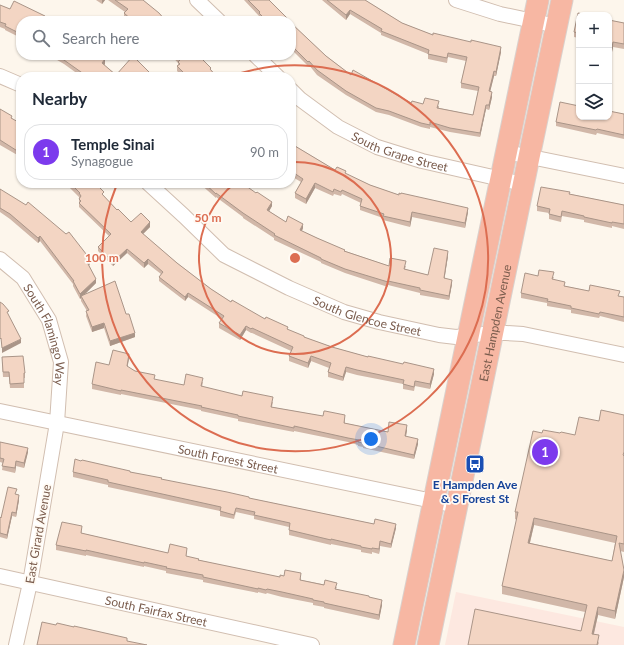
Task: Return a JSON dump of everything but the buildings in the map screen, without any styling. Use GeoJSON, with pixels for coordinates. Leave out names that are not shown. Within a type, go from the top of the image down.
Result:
{"type":"FeatureCollection","features":[{"type":"Feature","properties":{"kind":"highway","name":"East Hampden Avenue"},"geometry":{"type":"LineString","coordinates":[[404,645],[538,0]]}},
{"type":"Feature","properties":{"kind":"highway","name":"East Hampden Avenue"},"geometry":{"type":"LineString","coordinates":[[428,645],[562,0]]}},
{"type":"Feature","properties":{"kind":"street"},"geometry":{"type":"LineString","coordinates":[[197,0],[214,16]]}},
{"type":"Feature","properties":{"kind":"street"},"geometry":{"type":"LineString","coordinates":[[456,0],[500,14],[557,26]]}},
{"type":"Feature","properties":{"kind":"street"},"geometry":{"type":"LineString","coordinates":[[260,60],[273,72]]}},
{"type":"Feature","properties":{"kind":"street"},"geometry":{"type":"LineString","coordinates":[[0,76],[16,82]]}},
{"type":"Feature","properties":{"kind":"street","name":"South Grape Street"},"geometry":{"type":"LineString","coordinates":[[296,94],[338,127],[377,147],[422,161],[523,184]]}},
{"type":"Feature","properties":{"kind":"street"},"geometry":{"type":"LineString","coordinates":[[506,152],[624,176]]}},
{"type":"Feature","properties":{"kind":"street","name":"South Glencoe Street"},"geometry":{"type":"LineString","coordinates":[[153,188],[224,255],[289,288],[344,312],[379,322],[439,335],[456,337],[493,333],[523,334],[624,355]]}},
{"type":"Feature","properties":{"kind":"street","name":"South Flamingo Way"},"geometry":{"type":"LineString","coordinates":[[0,259],[23,278],[49,320],[60,362],[57,423]]}},
{"type":"Feature","properties":{"kind":"street","name":"South Forest Street"},"geometry":{"type":"LineString","coordinates":[[0,411],[457,506]]}},
{"type":"Feature","properties":{"kind":"street","name":"East Girard Avenue"},"geometry":{"type":"LineString","coordinates":[[16,645],[30,583],[57,423]]}},
{"type":"Feature","properties":{"kind":"street","name":"South Fairfax Street"},"geometry":{"type":"LineString","coordinates":[[0,576],[312,645]]}},
{"type":"Feature","properties":{"kind":"shaded area"},"geometry":{"type":"Polygon","coordinates":[[[456,592],[624,627],[624,645],[445,645],[456,592]]]}},
{"type":"Feature","properties":{"kind":"place","name":"Temple Sinai"},"geometry":{"type":"Point","coordinates":[545,452]}},
{"type":"Feature","properties":{"kind":"place","name":"E Hampden Ave & S Forest St"},"geometry":{"type":"Point","coordinates":[475,464]}}]}
